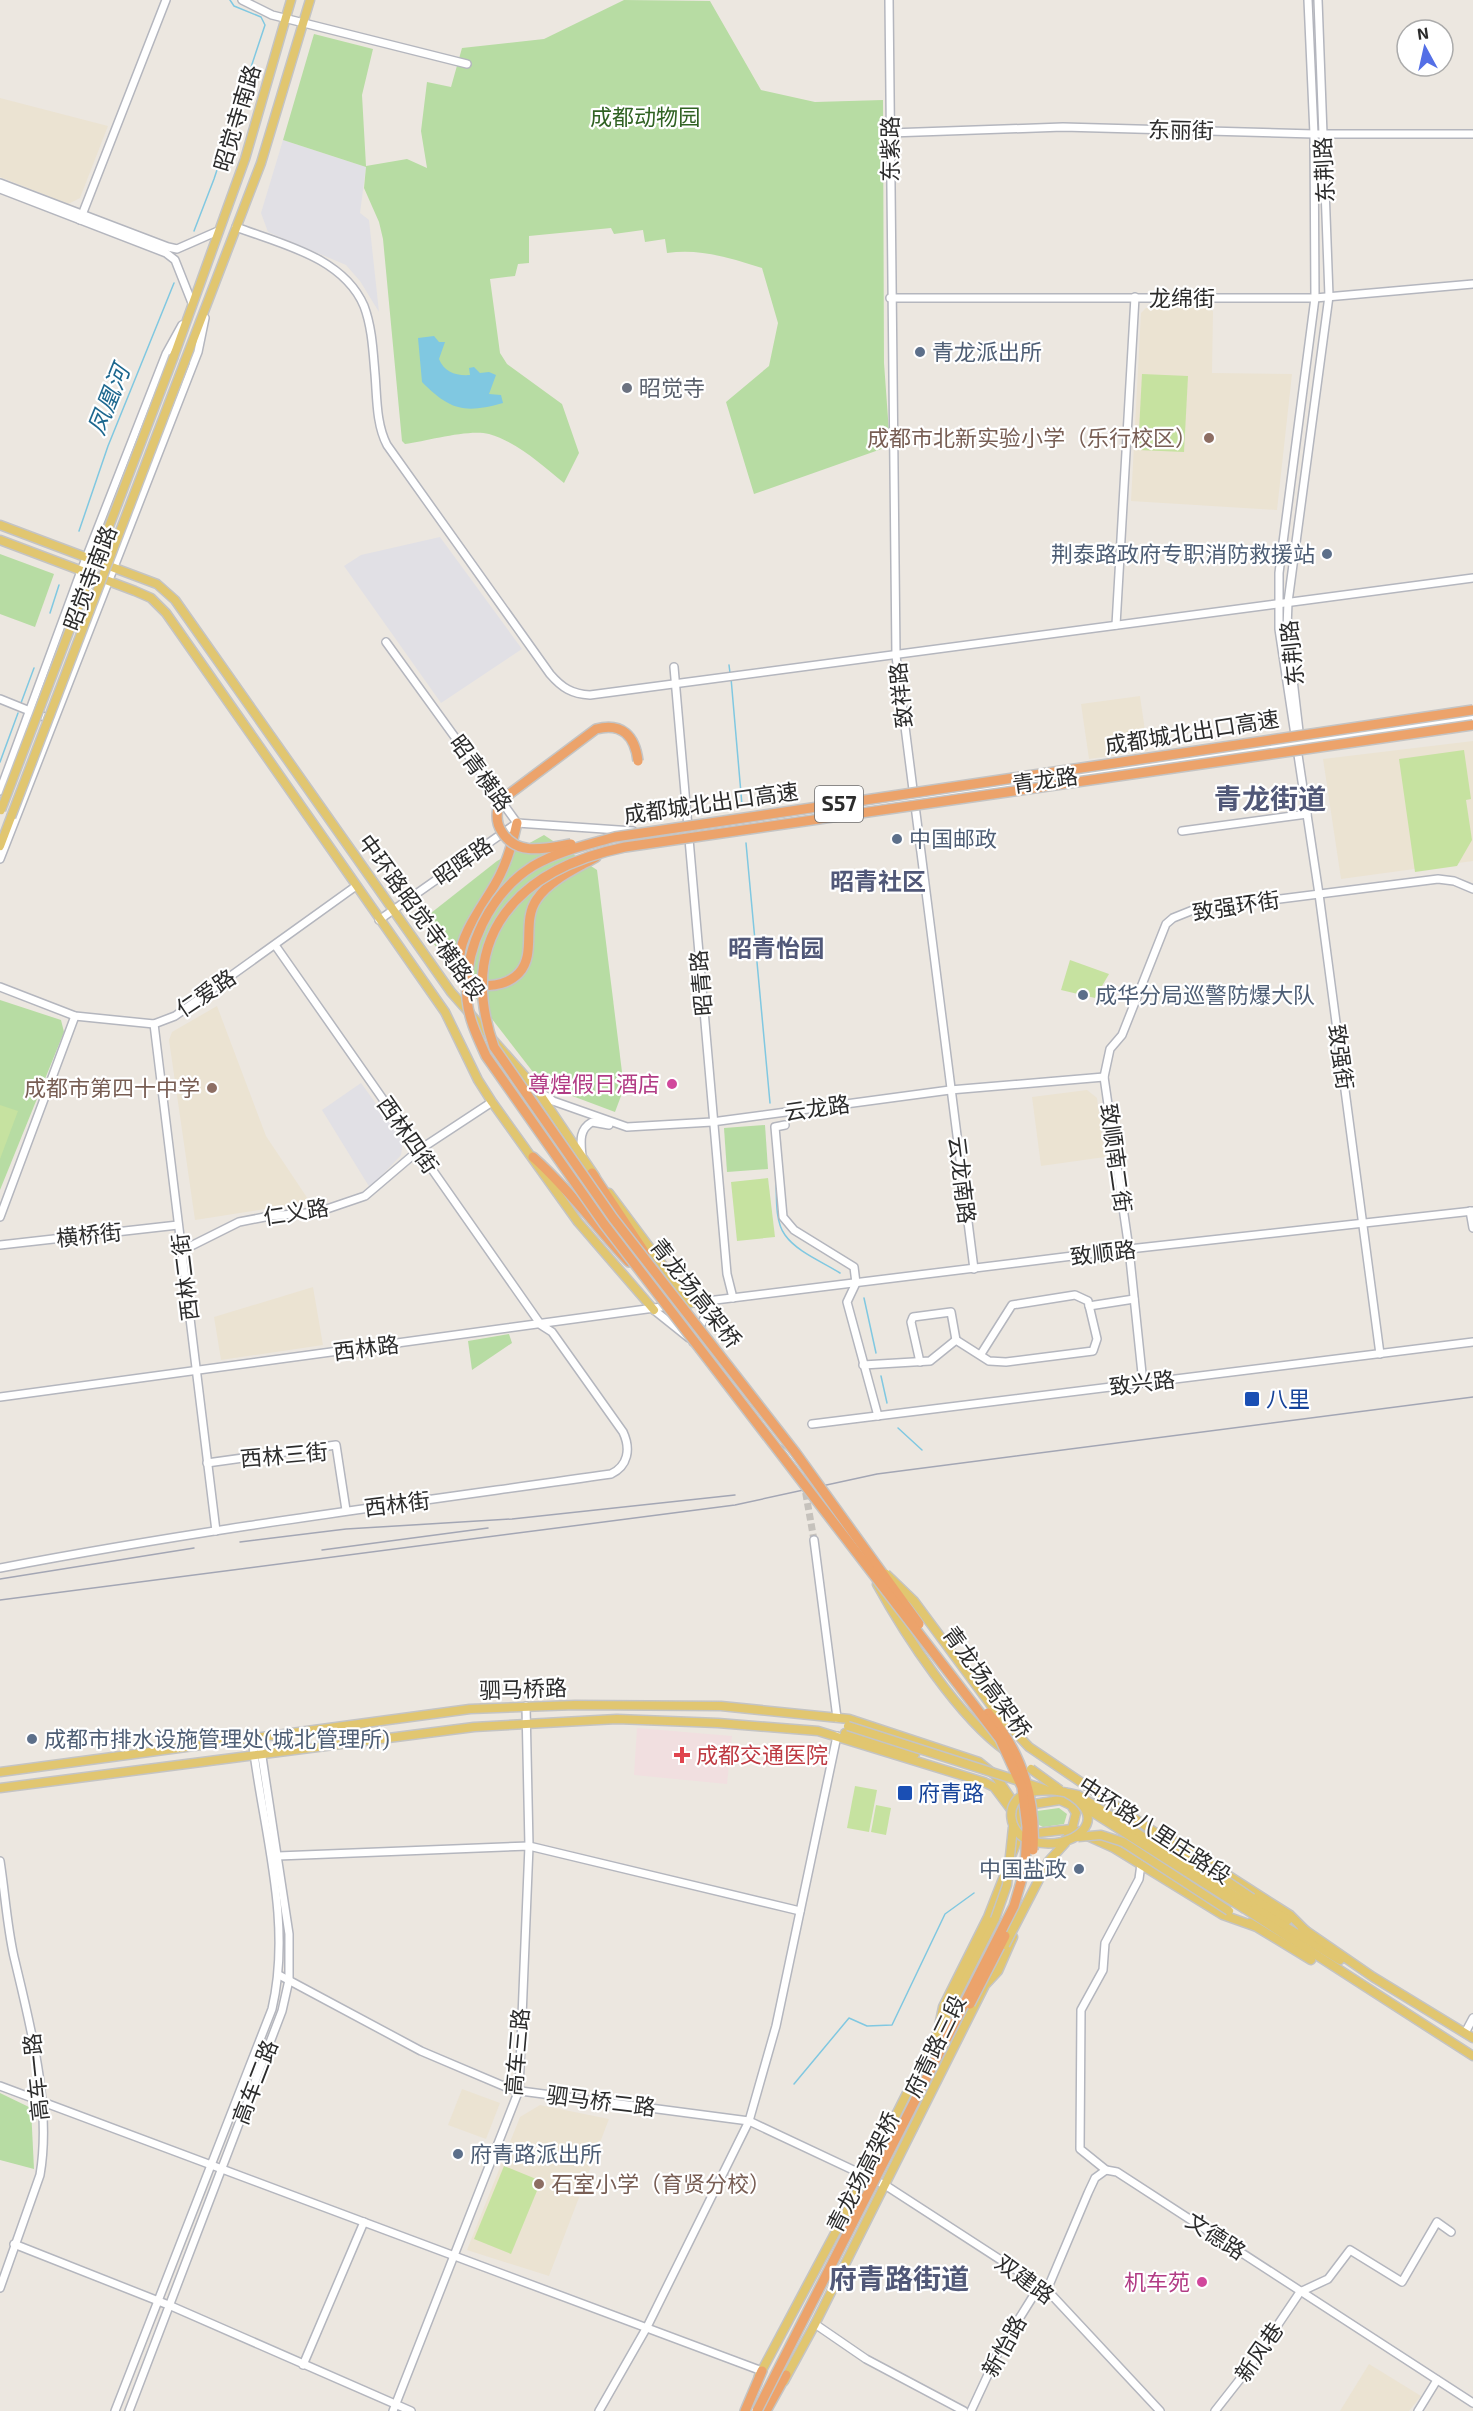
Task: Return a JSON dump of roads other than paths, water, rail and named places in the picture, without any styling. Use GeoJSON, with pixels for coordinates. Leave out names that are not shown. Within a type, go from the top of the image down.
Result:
{"type":"FeatureCollection","features":[{"type":"Feature","properties":{"kind":"highway","name":"成都城北出口高速"},"geometry":{"type":"LineString","coordinates":[[550,1148],[486,1056],[473,1025],[467,999],[473,946],[497,899],[512,882],[534,866],[566,850],[615,837],[1473,710]]}},
{"type":"Feature","properties":{"kind":"highway","name":"成都城北出口高速"},"geometry":{"type":"LineString","coordinates":[[558,1141],[494,1047],[486,1023],[481,990],[484,964],[499,922],[513,901],[533,883],[557,869],[608,850],[1473,725]]}},
{"type":"Feature","properties":{"kind":"highway"},"geometry":{"type":"LineString","coordinates":[[615,837],[541,849],[522,848],[508,840],[500,830],[497,809],[507,794],[596,729],[607,726],[626,731],[636,746],[638,761]]}},
{"type":"Feature","properties":{"kind":"highway"},"geometry":{"type":"LineString","coordinates":[[517,823],[501,874],[462,944],[459,956],[464,975],[471,982],[485,986],[504,983],[524,966],[529,916],[537,899],[552,883],[608,850]]}},
{"type":"Feature","properties":{"kind":"highway","name":"青龙场高架桥"},"geometry":{"type":"LineString","coordinates":[[558,1141],[612,1218],[881,1568],[908,1609],[1012,1745],[1031,1796],[1034,1835],[1031,1871],[1019,1909],[764,2411]]}},
{"type":"Feature","properties":{"kind":"highway","name":"青龙场高架桥"},"geometry":{"type":"LineString","coordinates":[[550,1148],[787,1460],[872,1576],[982,1713],[1008,1753],[1022,1787],[1028,1847],[1025,1868],[1014,1906],[757,2411]]}},
{"type":"Feature","properties":{"kind":"highway"},"geometry":{"type":"LineString","coordinates":[[533,1157],[560,1181],[596,1227],[659,1294]]}},
{"type":"Feature","properties":{"kind":"highway"},"geometry":{"type":"LineString","coordinates":[[592,1173],[669,1290]]}},
{"type":"Feature","properties":{"kind":"highway"},"geometry":{"type":"LineString","coordinates":[[745,2411],[762,2372]]}},
{"type":"Feature","properties":{"kind":"highway"},"geometry":{"type":"LineString","coordinates":[[764,2411],[786,2375]]}},
{"type":"Feature","properties":{"kind":"main road","name":"昭觉寺南路"},"geometry":{"type":"LineString","coordinates":[[0,811],[174,356],[245,159],[291,0]]}},
{"type":"Feature","properties":{"kind":"main road","name":"昭觉寺南路"},"geometry":{"type":"LineString","coordinates":[[0,846],[261,163],[310,0]]}},
{"type":"Feature","properties":{"kind":"main road","name":"中环路昭觉寺横路段"},"geometry":{"type":"LineString","coordinates":[[0,525],[157,584],[175,600],[451,992],[537,1090],[592,1173],[642,1234],[691,1303]]}},
{"type":"Feature","properties":{"kind":"main road","name":"中环路昭觉寺横路段"},"geometry":{"type":"LineString","coordinates":[[0,540],[151,598],[166,613],[445,1012],[478,1080],[492,1102],[578,1222],[654,1310]]}},
{"type":"Feature","properties":{"kind":"main road","name":"中环路八里庄路段"},"geometry":{"type":"LineString","coordinates":[[881,1568],[915,1601],[996,1712],[1029,1747],[1360,1985],[1473,2056]]}},
{"type":"Feature","properties":{"kind":"main road","name":"中环路八里庄路段"},"geometry":{"type":"LineString","coordinates":[[872,1576],[900,1625],[962,1707],[999,1746],[1108,1824],[1248,1904],[1306,1931],[1373,1977],[1473,2038]]}},
{"type":"Feature","properties":{"kind":"main road","name":"驷马桥路"},"geometry":{"type":"LineString","coordinates":[[0,1772],[470,1710],[526,1706],[710,1705],[837,1718],[901,1735],[979,1762],[995,1775],[1017,1820]]}},
{"type":"Feature","properties":{"kind":"main road"},"geometry":{"type":"LineString","coordinates":[[820,1717],[843,1732],[984,1776],[998,1786],[1017,1820],[1037,1833],[1072,1829],[1114,1848],[1223,1915],[1254,1926]]}},
{"type":"Feature","properties":{"kind":"main road","name":"驷马桥路"},"geometry":{"type":"LineString","coordinates":[[0,1788],[258,1754],[528,1723],[627,1720],[718,1723],[843,1732]]}},
{"type":"Feature","properties":{"kind":"main road"},"geometry":{"type":"LineString","coordinates":[[843,1732],[1047,1790],[1082,1803],[1086,1814],[1085,1829],[1078,1838]]}},
{"type":"Feature","properties":{"kind":"main road"},"geometry":{"type":"LineString","coordinates":[[1047,1790],[1025,1794],[1015,1801],[1020,1836],[1038,1843],[1066,1842],[1101,1835],[1123,1842],[1229,1911],[1360,1985]]}},
{"type":"Feature","properties":{"kind":"main road"},"geometry":{"type":"LineString","coordinates":[[1064,1796],[1076,1813],[1072,1829]]}},
{"type":"Feature","properties":{"kind":"main road"},"geometry":{"type":"LineString","coordinates":[[1064,1796],[1120,1806],[1290,1915],[1306,1931]]}},
{"type":"Feature","properties":{"kind":"main road"},"geometry":{"type":"LineString","coordinates":[[938,2031],[995,1919],[1006,1885],[1017,1820],[1033,1802],[1064,1796],[1081,1797],[1248,1904],[1347,1964],[1373,1977]]}},
{"type":"Feature","properties":{"kind":"main road","name":"府青路三段"},"geometry":{"type":"LineString","coordinates":[[740,2411],[866,2175],[938,2031],[943,2007],[988,1917],[1017,1820]]}},
{"type":"Feature","properties":{"kind":"main road","name":"府青路三段"},"geometry":{"type":"LineString","coordinates":[[771,2411],[786,2375],[815,2324],[985,1985],[998,1971],[1030,1898],[1072,1829]]}},
{"type":"Feature","properties":{"kind":"main road"},"geometry":{"type":"LineString","coordinates":[[985,1985],[1041,1874],[1053,1855],[1066,1842]]}},
{"type":"Feature","properties":{"kind":"street"},"geometry":{"type":"LineString","coordinates":[[82,217],[166,0]]}},
{"type":"Feature","properties":{"kind":"street"},"geometry":{"type":"LineString","coordinates":[[242,0],[272,15],[467,63]]}},
{"type":"Feature","properties":{"kind":"street","name":"东紫路"},"geometry":{"type":"LineString","coordinates":[[889,0],[890,298]]}},
{"type":"Feature","properties":{"kind":"street","name":"东荆路"},"geometry":{"type":"LineString","coordinates":[[1300,760],[1287,628],[1288,602],[1329,296],[1308,0]]}},
{"type":"Feature","properties":{"kind":"street","name":"东荆路"},"geometry":{"type":"LineString","coordinates":[[1298,743],[1278,603],[1314,298],[1318,0]]}},
{"type":"Feature","properties":{"kind":"street","name":"东丽街"},"geometry":{"type":"LineString","coordinates":[[890,133],[1063,127],[1318,134],[1473,134]]}},
{"type":"Feature","properties":{"kind":"street"},"geometry":{"type":"LineString","coordinates":[[0,183],[166,253],[175,260],[192,303]]}},
{"type":"Feature","properties":{"kind":"street"},"geometry":{"type":"LineString","coordinates":[[0,189],[177,249],[218,231]]}},
{"type":"Feature","properties":{"kind":"street"},"geometry":{"type":"LineString","coordinates":[[236,227],[331,266],[357,292],[371,332],[379,419],[384,440],[559,684],[567,691],[590,695],[676,686],[1473,578]]}},
{"type":"Feature","properties":{"kind":"street","name":"龙绵街"},"geometry":{"type":"LineString","coordinates":[[890,298],[1314,298],[1473,284]]}},
{"type":"Feature","properties":{"kind":"street"},"geometry":{"type":"LineString","coordinates":[[1116,625],[1135,297]]}},
{"type":"Feature","properties":{"kind":"street","name":"致祥路"},"geometry":{"type":"LineString","coordinates":[[890,298],[896,656],[950,1090]]}},
{"type":"Feature","properties":{"kind":"street","name":"昭觉寺南路"},"geometry":{"type":"LineString","coordinates":[[0,859],[198,352],[206,308]]}},
{"type":"Feature","properties":{"kind":"street","name":"昭觉寺南路"},"geometry":{"type":"LineString","coordinates":[[0,791],[81,571],[166,354],[189,312]]}},
{"type":"Feature","properties":{"kind":"street","name":"昭青横路"},"geometry":{"type":"LineString","coordinates":[[387,642],[517,823],[602,830],[689,832]]}},
{"type":"Feature","properties":{"kind":"street","name":"昭青路"},"geometry":{"type":"LineString","coordinates":[[674,667],[712,1122],[727,1274],[733,1298]]}},
{"type":"Feature","properties":{"kind":"street"},"geometry":{"type":"LineString","coordinates":[[0,699],[55,721]]}},
{"type":"Feature","properties":{"kind":"street","name":"青龙路"},"geometry":{"type":"LineString","coordinates":[[689,832],[1473,717]]}},
{"type":"Feature","properties":{"kind":"street","name":"致强街"},"geometry":{"type":"LineString","coordinates":[[1300,760],[1380,1354]]}},
{"type":"Feature","properties":{"kind":"street"},"geometry":{"type":"LineString","coordinates":[[1182,831],[1307,814]]}},
{"type":"Feature","properties":{"kind":"street","name":"昭晖路"},"geometry":{"type":"LineString","coordinates":[[379,920],[517,823]]}},
{"type":"Feature","properties":{"kind":"street","name":"致强环街"},"geometry":{"type":"LineString","coordinates":[[1104,1077],[1110,1049],[1122,1035],[1162,932],[1173,918],[1193,910],[1438,879],[1454,881],[1473,889]]}},
{"type":"Feature","properties":{"kind":"street","name":"仁爱路"},"geometry":{"type":"LineString","coordinates":[[0,987],[75,1016],[154,1024],[175,1016],[356,886]]}},
{"type":"Feature","properties":{"kind":"street","name":"西林四街"},"geometry":{"type":"LineString","coordinates":[[275,945],[541,1325]]}},
{"type":"Feature","properties":{"kind":"street"},"geometry":{"type":"LineString","coordinates":[[0,1216],[75,1016]]}},
{"type":"Feature","properties":{"kind":"street","name":"西林二街"},"geometry":{"type":"LineString","coordinates":[[154,1024],[216,1531]]}},
{"type":"Feature","properties":{"kind":"street","name":"云龙路"},"geometry":{"type":"LineString","coordinates":[[537,1090],[553,1101],[627,1127],[712,1122],[950,1090],[1104,1077]]}},
{"type":"Feature","properties":{"kind":"street","name":"致顺南二街"},"geometry":{"type":"LineString","coordinates":[[1104,1077],[1129,1249],[1143,1383]]}},
{"type":"Feature","properties":{"kind":"street","name":"云龙南路"},"geometry":{"type":"LineString","coordinates":[[950,1090],[974,1269]]}},
{"type":"Feature","properties":{"kind":"street","name":"仁义路"},"geometry":{"type":"LineString","coordinates":[[181,1251],[239,1222],[270,1216],[318,1212],[365,1196],[419,1150],[492,1102]]}},
{"type":"Feature","properties":{"kind":"street"},"geometry":{"type":"LineString","coordinates":[[582,1157],[581,1134],[587,1124],[591,1122],[627,1127]]}},
{"type":"Feature","properties":{"kind":"street"},"geometry":{"type":"LineString","coordinates":[[785,1125],[775,1127],[783,1217],[794,1230],[854,1267],[856,1283],[847,1302],[878,1416]]}},
{"type":"Feature","properties":{"kind":"street"},"geometry":{"type":"LineString","coordinates":[[1472,1211],[1473,1228]]}},
{"type":"Feature","properties":{"kind":"street","name":"致顺路"},"geometry":{"type":"LineString","coordinates":[[733,1298],[1129,1249],[1472,1211]]}},
{"type":"Feature","properties":{"kind":"street","name":"横桥街"},"geometry":{"type":"LineString","coordinates":[[0,1245],[178,1226]]}},
{"type":"Feature","properties":{"kind":"street"},"geometry":{"type":"LineString","coordinates":[[956,1340],[981,1354],[988,1361],[1006,1362],[1093,1352],[1097,1339],[1089,1306],[1084,1297],[1075,1295],[1016,1303],[1012,1305],[981,1354]]}},
{"type":"Feature","properties":{"kind":"street","name":"西林路"},"geometry":{"type":"LineString","coordinates":[[0,1397],[733,1298]]}},
{"type":"Feature","properties":{"kind":"street"},"geometry":{"type":"LineString","coordinates":[[1089,1306],[1134,1299]]}},
{"type":"Feature","properties":{"kind":"street"},"geometry":{"type":"LineString","coordinates":[[693,1342],[712,1301]]}},
{"type":"Feature","properties":{"kind":"street"},"geometry":{"type":"LineString","coordinates":[[654,1310],[693,1342],[772,1443],[795,1461],[802,1472]]}},
{"type":"Feature","properties":{"kind":"street"},"geometry":{"type":"LineString","coordinates":[[920,1362],[911,1322],[913,1317],[951,1312],[956,1340]]}},
{"type":"Feature","properties":{"kind":"street","name":"西林街"},"geometry":{"type":"LineString","coordinates":[[0,1568],[346,1510],[611,1474],[620,1470],[628,1448],[623,1432],[552,1332],[541,1325]]}},
{"type":"Feature","properties":{"kind":"street"},"geometry":{"type":"LineString","coordinates":[[863,1365],[930,1360],[956,1340]]}},
{"type":"Feature","properties":{"kind":"street","name":"致兴路"},"geometry":{"type":"LineString","coordinates":[[812,1424],[1473,1342]]}},
{"type":"Feature","properties":{"kind":"street","name":"西林三街"},"geometry":{"type":"LineString","coordinates":[[207,1463],[336,1445],[346,1510]]}},
{"type":"Feature","properties":{"kind":"street"},"geometry":{"type":"LineString","coordinates":[[814,1540],[837,1718]]}},
{"type":"Feature","properties":{"kind":"street","name":"高车三路"},"geometry":{"type":"LineString","coordinates":[[394,2408],[519,2090],[529,1846],[526,1706]]}},
{"type":"Feature","properties":{"kind":"street"},"geometry":{"type":"LineString","coordinates":[[599,2411],[647,2327],[749,2121],[776,2026],[800,1911],[843,1732]]}},
{"type":"Feature","properties":{"kind":"street","name":"高车二路"},"geometry":{"type":"LineString","coordinates":[[129,2411],[282,2011],[289,1980],[289,1934],[278,1856],[255,1737]]}},
{"type":"Feature","properties":{"kind":"street","name":"高车二路"},"geometry":{"type":"LineString","coordinates":[[115,2411],[272,2009],[279,1975],[278,1912],[258,1754]]}},
{"type":"Feature","properties":{"kind":"street"},"geometry":{"type":"LineString","coordinates":[[278,1856],[529,1846],[800,1911]]}},
{"type":"Feature","properties":{"kind":"street","name":"高车一路"},"geometry":{"type":"LineString","coordinates":[[0,1861],[14,1955],[30,2017],[40,2101],[43,2158],[40,2175],[0,2288]]}},
{"type":"Feature","properties":{"kind":"street","name":"文德路"},"geometry":{"type":"LineString","coordinates":[[1141,1864],[1139,1879],[1105,1943],[1103,1970],[1082,2010],[1080,2149],[1106,2170],[1117,2172],[1473,2403]]}},
{"type":"Feature","properties":{"kind":"street","name":"驷马桥二路"},"geometry":{"type":"LineString","coordinates":[[279,1975],[421,2051],[519,2090],[749,2121],[866,2175]]}},
{"type":"Feature","properties":{"kind":"street"},"geometry":{"type":"LineString","coordinates":[[1464,2033],[1473,2018]]}},
{"type":"Feature","properties":{"kind":"street"},"geometry":{"type":"LineString","coordinates":[[0,2086],[762,2372]]}},
{"type":"Feature","properties":{"kind":"street"},"geometry":{"type":"LineString","coordinates":[[1047,2290],[1095,2178],[1106,2170]]}},
{"type":"Feature","properties":{"kind":"street","name":"双建路"},"geometry":{"type":"LineString","coordinates":[[866,2175],[1047,2290],[1160,2411]]}},
{"type":"Feature","properties":{"kind":"street"},"geometry":{"type":"LineString","coordinates":[[303,2365],[364,2222]]}},
{"type":"Feature","properties":{"kind":"street"},"geometry":{"type":"LineString","coordinates":[[1300,2292],[1328,2279],[1350,2250],[1402,2282],[1437,2222],[1451,2232]]}},
{"type":"Feature","properties":{"kind":"street"},"geometry":{"type":"LineString","coordinates":[[14,2244],[171,2306],[394,2408],[411,2411]]}},
{"type":"Feature","properties":{"kind":"street","name":"新怡路"},"geometry":{"type":"LineString","coordinates":[[971,2411],[999,2350],[1032,2298],[1047,2290]]}},
{"type":"Feature","properties":{"kind":"street","name":"新风巷"},"geometry":{"type":"LineString","coordinates":[[1215,2411],[1248,2369],[1300,2292]]}},
{"type":"Feature","properties":{"kind":"street"},"geometry":{"type":"LineString","coordinates":[[815,2324],[866,2359],[964,2411]]}},
{"type":"Feature","properties":{"kind":"street"},"geometry":{"type":"LineString","coordinates":[[1418,2411],[1437,2380]]}},
{"type":"Feature","properties":{"kind":"water"},"geometry":{"type":"Polygon","coordinates":[[[434,336],[439,342],[445,342],[439,359],[444,367],[460,375],[470,375],[469,368],[474,367],[480,373],[489,372],[496,375],[489,394],[501,395],[503,403],[468,409],[458,407],[441,399],[422,382],[418,338],[434,336]]]}},
{"type":"Feature","properties":{"kind":"waterway","name":"凤凰河"},"geometry":{"type":"LineString","coordinates":[[194,231],[214,179],[265,25],[261,17],[234,6],[230,0]]}},
{"type":"Feature","properties":{"kind":"waterway","name":"凤凰河"},"geometry":{"type":"LineString","coordinates":[[79,531],[108,446],[174,283]]}},
{"type":"Feature","properties":{"kind":"waterway","name":"凤凰河"},"geometry":{"type":"LineString","coordinates":[[50,613],[59,585]]}},
{"type":"Feature","properties":{"kind":"waterway"},"geometry":{"type":"LineString","coordinates":[[729,665],[730,673]]}},
{"type":"Feature","properties":{"kind":"waterway","name":"凤凰河"},"geometry":{"type":"LineString","coordinates":[[21,703],[34,668]]}},
{"type":"Feature","properties":{"kind":"waterway"},"geometry":{"type":"LineString","coordinates":[[731,678],[742,805]]}},
{"type":"Feature","properties":{"kind":"waterway","name":"凤凰河"},"geometry":{"type":"LineString","coordinates":[[0,762],[18,713]]}},
{"type":"Feature","properties":{"kind":"waterway"},"geometry":{"type":"LineString","coordinates":[[746,843],[770,1103]]}},
{"type":"Feature","properties":{"kind":"waterway"},"geometry":{"type":"LineString","coordinates":[[776,1174],[776,1198],[781,1229],[803,1252],[840,1273]]}},
{"type":"Feature","properties":{"kind":"waterway"},"geometry":{"type":"LineString","coordinates":[[864,1298],[876,1353]]}},
{"type":"Feature","properties":{"kind":"waterway"},"geometry":{"type":"LineString","coordinates":[[881,1376],[887,1403]]}},
{"type":"Feature","properties":{"kind":"waterway"},"geometry":{"type":"LineString","coordinates":[[898,1428],[922,1450]]}},
{"type":"Feature","properties":{"kind":"waterway"},"geometry":{"type":"LineString","coordinates":[[794,2084],[849,2018],[867,2026],[892,2025],[945,1914],[974,1893]]}},
{"type":"Feature","properties":{"kind":"tunnel"},"geometry":{"type":"LineString","coordinates":[[802,1472],[814,1540]]}},
{"type":"Feature","properties":{"kind":"railway"},"geometry":{"type":"LineString","coordinates":[[0,1600],[735,1505],[877,1474],[1473,1397]]}},
{"type":"Feature","properties":{"kind":"railway"},"geometry":{"type":"LineString","coordinates":[[240,1542],[346,1529],[512,1519],[735,1495]]}},
{"type":"Feature","properties":{"kind":"railway"},"geometry":{"type":"LineString","coordinates":[[322,1550],[488,1528]]}},
{"type":"Feature","properties":{"kind":"railway"},"geometry":{"type":"LineString","coordinates":[[0,1579],[194,1548]]}},
{"type":"Feature","properties":{"kind":"place","name":"青龙派出所"},"geometry":{"type":"Point","coordinates":[920,352]}},
{"type":"Feature","properties":{"kind":"place","name":"昭觉寺"},"geometry":{"type":"Point","coordinates":[627,388]}},
{"type":"Feature","properties":{"kind":"place","name":"成都市北新实验小学（乐行校区）"},"geometry":{"type":"Point","coordinates":[1209,438]}},
{"type":"Feature","properties":{"kind":"place","name":"荆泰路政府专职消防救援站"},"geometry":{"type":"Point","coordinates":[1327,554]}},
{"type":"Feature","properties":{"kind":"place","name":"中国邮政"},"geometry":{"type":"Point","coordinates":[897,839]}},
{"type":"Feature","properties":{"kind":"place","name":"成华分局巡警防爆大队"},"geometry":{"type":"Point","coordinates":[1083,995]}},
{"type":"Feature","properties":{"kind":"place","name":"尊煌假日酒店"},"geometry":{"type":"Point","coordinates":[672,1084]}},
{"type":"Feature","properties":{"kind":"place","name":"成都市第四十中学"},"geometry":{"type":"Point","coordinates":[212,1088]}},
{"type":"Feature","properties":{"kind":"place","name":"八里"},"geometry":{"type":"Point","coordinates":[1252,1399]}},
{"type":"Feature","properties":{"kind":"place","name":"成都市排水设施管理处(城北管理所)"},"geometry":{"type":"Point","coordinates":[32,1739]}},
{"type":"Feature","properties":{"kind":"place","name":"成都交通医院"},"geometry":{"type":"Point","coordinates":[682,1755]}},
{"type":"Feature","properties":{"kind":"place","name":"府青路"},"geometry":{"type":"Point","coordinates":[905,1793]}},
{"type":"Feature","properties":{"kind":"place","name":"中国盐政"},"geometry":{"type":"Point","coordinates":[1079,1869]}},
{"type":"Feature","properties":{"kind":"place","name":"府青路派出所"},"geometry":{"type":"Point","coordinates":[458,2154]}},
{"type":"Feature","properties":{"kind":"place","name":"石室小学（育贤分校）"},"geometry":{"type":"Point","coordinates":[539,2184]}},
{"type":"Feature","properties":{"kind":"place","name":"机车苑"},"geometry":{"type":"Point","coordinates":[1202,2282]}},
{"type":"Feature","properties":{"kind":"district","name":"青龙街道"},"geometry":{"type":"Point","coordinates":[1270,799]}},
{"type":"Feature","properties":{"kind":"district","name":"昭青社区"},"geometry":{"type":"Point","coordinates":[878,882]}},
{"type":"Feature","properties":{"kind":"district","name":"昭青怡园"},"geometry":{"type":"Point","coordinates":[776,949]}},
{"type":"Feature","properties":{"kind":"district","name":"府青路街道"},"geometry":{"type":"Point","coordinates":[899,2279]}},
{"type":"Feature","properties":{"kind":"park label","name":"成都动物园"},"geometry":{"type":"Point","coordinates":[645,117]}}]}
